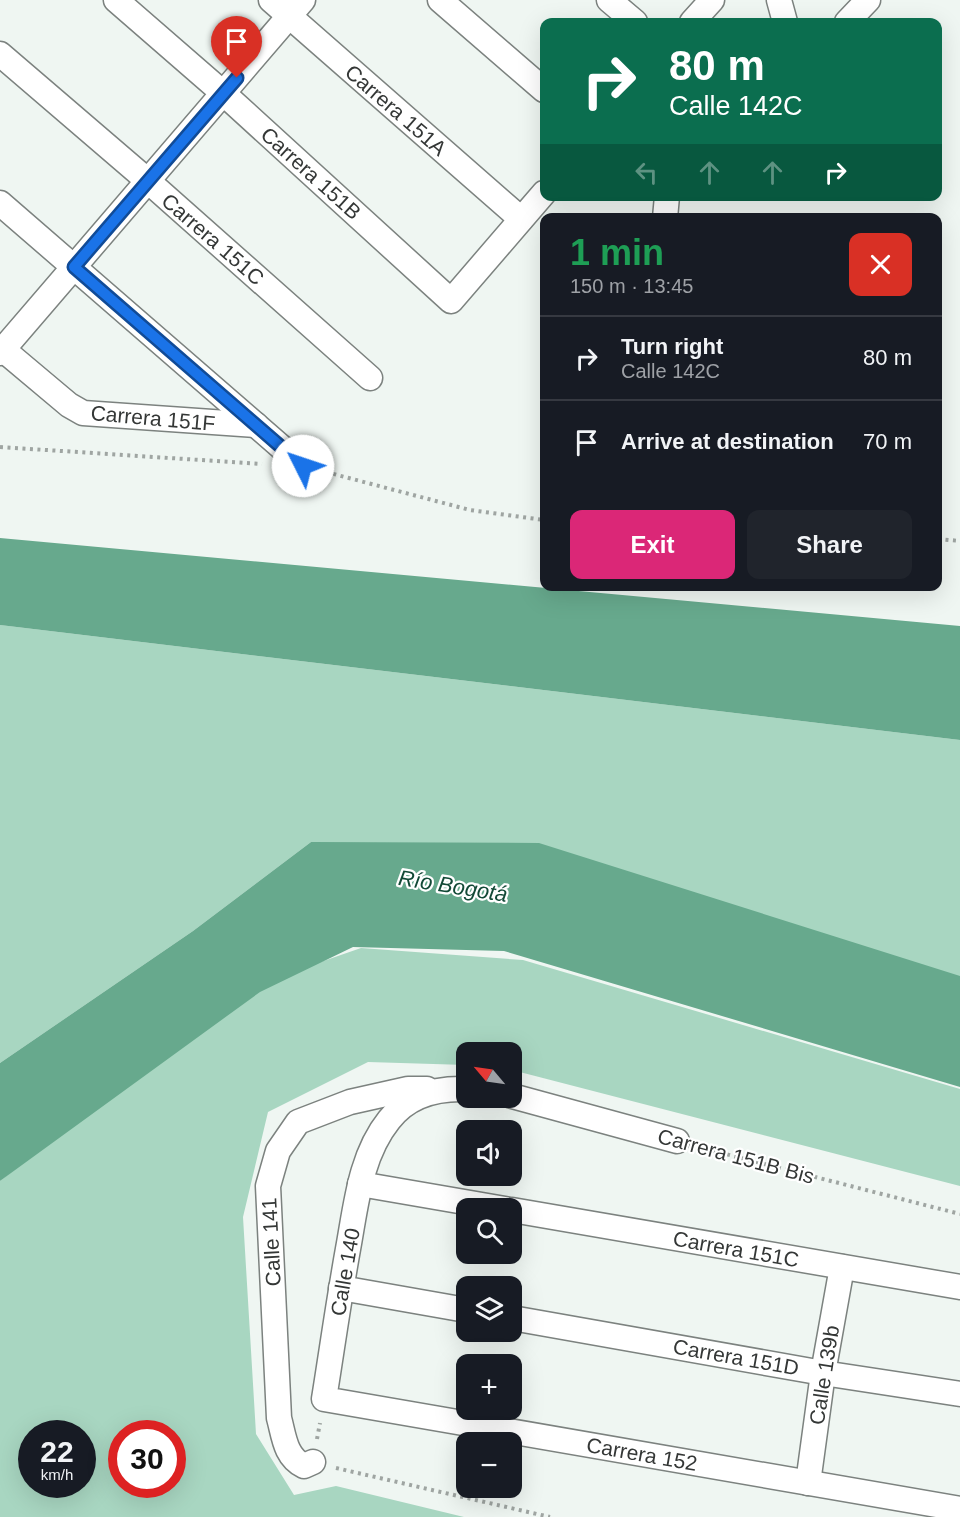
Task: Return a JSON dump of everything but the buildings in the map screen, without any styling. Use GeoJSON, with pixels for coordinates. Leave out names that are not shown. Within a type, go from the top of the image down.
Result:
{"type":"FeatureCollection","features":[{"type":"Feature","properties":{"kind":"street","name":"Carrera 151B"},"geometry":{"type":"LineString","coordinates":[[116,0],[223,93],[451,301],[521,219]]}},
{"type":"Feature","properties":{"kind":"street","name":"Carrera 151A"},"geometry":{"type":"LineString","coordinates":[[271,0],[296,8],[521,219]]}},
{"type":"Feature","properties":{"kind":"street"},"geometry":{"type":"LineString","coordinates":[[440,0],[540,87]]}},
{"type":"Feature","properties":{"kind":"street"},"geometry":{"type":"LineString","coordinates":[[609,0],[630,18]]}},
{"type":"Feature","properties":{"kind":"street"},"geometry":{"type":"LineString","coordinates":[[696,18],[712,0]]}},
{"type":"Feature","properties":{"kind":"street"},"geometry":{"type":"LineString","coordinates":[[779,0],[784,18]]}},
{"type":"Feature","properties":{"kind":"street"},"geometry":{"type":"LineString","coordinates":[[851,18],[868,0]]}},
{"type":"Feature","properties":{"kind":"street"},"geometry":{"type":"LineString","coordinates":[[1,350],[296,8]]}},
{"type":"Feature","properties":{"kind":"street","name":"Carrera 151C"},"geometry":{"type":"LineString","coordinates":[[0,54],[148,181],[370,378]]}},
{"type":"Feature","properties":{"kind":"street"},"geometry":{"type":"LineString","coordinates":[[521,219],[540,198]]}},
{"type":"Feature","properties":{"kind":"street"},"geometry":{"type":"LineString","coordinates":[[0,203],[303,466]]}},
{"type":"Feature","properties":{"kind":"street","name":"Carrera 151F"},"geometry":{"type":"LineString","coordinates":[[1,350],[69,405],[83,413],[256,425]]}},
{"type":"Feature","properties":{"kind":"street","name":"Calle 141"},"geometry":{"type":"LineString","coordinates":[[313,1462],[304,1466],[295,1462],[288,1452],[279,1418],[268,1186],[278,1151],[298,1122],[350,1102],[408,1089],[456,1089]]}},
{"type":"Feature","properties":{"kind":"street","name":"Calle 140"},"geometry":{"type":"LineString","coordinates":[[324,1399],[360,1184],[375,1141],[390,1118],[413,1099],[456,1089]]}},
{"type":"Feature","properties":{"kind":"street","name":"Carrera 151B Bis"},"geometry":{"type":"LineString","coordinates":[[522,1099],[677,1141]]}},
{"type":"Feature","properties":{"kind":"street"},"geometry":{"type":"LineString","coordinates":[[360,1184],[456,1201]]}},
{"type":"Feature","properties":{"kind":"street","name":"Carrera 151C"},"geometry":{"type":"LineString","coordinates":[[522,1212],[960,1287]]}},
{"type":"Feature","properties":{"kind":"street","name":"Calle 139b"},"geometry":{"type":"LineString","coordinates":[[808,1483],[842,1267]]}},
{"type":"Feature","properties":{"kind":"street"},"geometry":{"type":"LineString","coordinates":[[341,1288],[456,1308]]}},
{"type":"Feature","properties":{"kind":"street","name":"Carrera 151D"},"geometry":{"type":"LineString","coordinates":[[522,1320],[824,1373],[960,1394]]}},
{"type":"Feature","properties":{"kind":"street","name":"Carrera 152"},"geometry":{"type":"LineString","coordinates":[[324,1399],[960,1509]]}},
{"type":"Feature","properties":{"kind":"path"},"geometry":{"type":"LineString","coordinates":[[942,539],[960,541]]}},
{"type":"Feature","properties":{"kind":"path","name":"Carrera 151B Bis"},"geometry":{"type":"LineString","coordinates":[[677,1141],[960,1214]]}},
{"type":"Feature","properties":{"kind":"path"},"geometry":{"type":"LineString","coordinates":[[324,1399],[313,1462],[549,1517]]}},
{"type":"Feature","properties":{"kind":"shaded area"},"geometry":{"type":"Polygon","coordinates":[[[0,625],[960,740],[960,979],[311,842],[193,931],[0,1063],[0,625]]]}},
{"type":"Feature","properties":{"kind":"shaded area"},"geometry":{"type":"Polygon","coordinates":[[[361,948],[523,960],[960,1089],[960,1186],[522,1073],[522,1042],[456,1042],[456,1065],[368,1062],[268,1112],[243,1217],[256,1434],[294,1495],[336,1486],[464,1517],[0,1517],[0,1181],[192,1028],[286,974],[361,948]]]}},
{"type":"Feature","properties":{"kind":"water"},"geometry":{"type":"Polygon","coordinates":[[[0,538],[540,588],[540,591],[578,591],[960,626],[960,740],[0,625],[0,538]]]}},
{"type":"Feature","properties":{"kind":"water","name":"Río Bogotá"},"geometry":{"type":"Polygon","coordinates":[[[311,842],[539,843],[960,976],[960,1087],[504,951],[353,947],[260,992],[0,1181],[0,1063],[193,931],[311,842]]]}},
{"type":"Feature","properties":{"kind":"route"},"geometry":{"type":"LineString","coordinates":[[237,78],[74,267],[303,466]]}}]}
